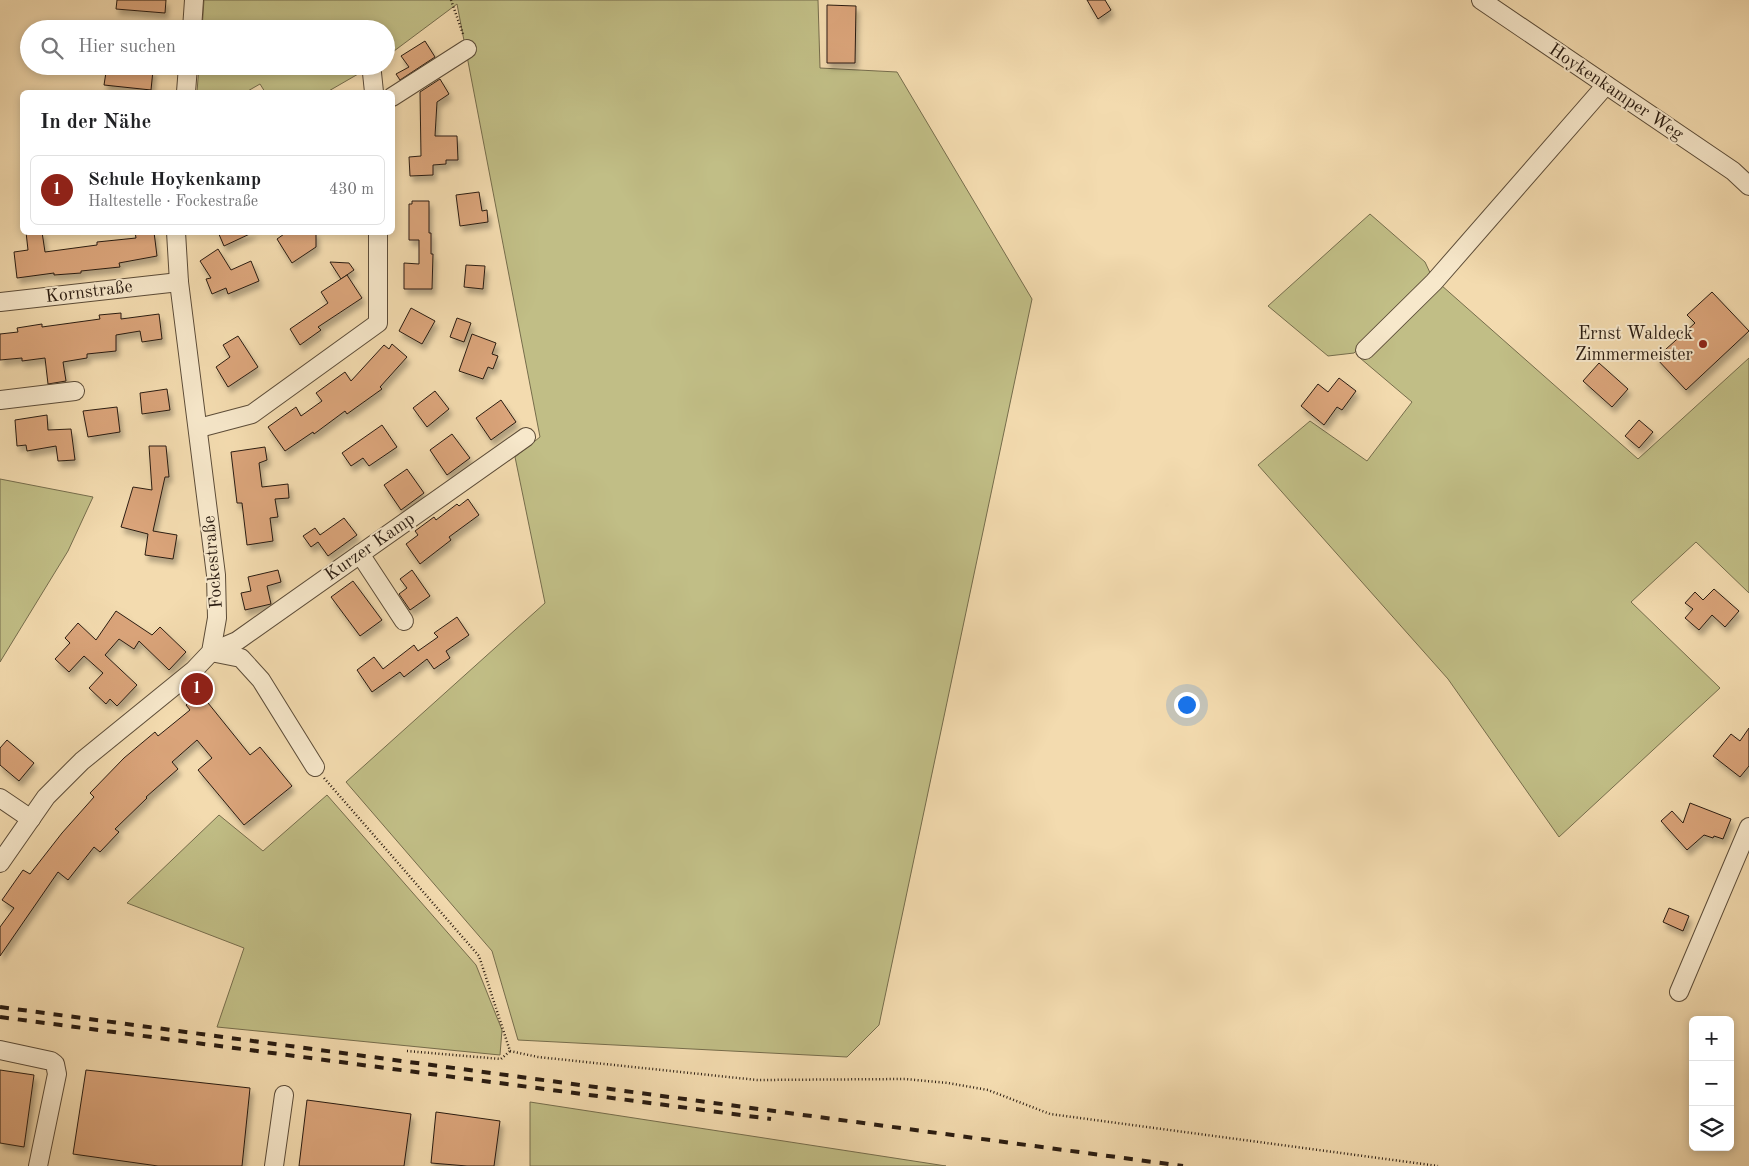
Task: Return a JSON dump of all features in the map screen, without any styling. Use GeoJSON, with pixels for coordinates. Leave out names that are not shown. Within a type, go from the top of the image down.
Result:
{"type":"FeatureCollection","features":[{"type":"Feature","properties":{"kind":"street"},"geometry":{"type":"LineString","coordinates":[[193,20],[194,0]]}},
{"type":"Feature","properties":{"kind":"street","name":"Hoykenkamper Weg"},"geometry":{"type":"LineString","coordinates":[[1481,0],[1733,171],[1749,186]]}},
{"type":"Feature","properties":{"kind":"street"},"geometry":{"type":"LineString","coordinates":[[395,95],[467,50]]}},
{"type":"Feature","properties":{"kind":"street"},"geometry":{"type":"LineString","coordinates":[[186,90],[187,75]]}},
{"type":"Feature","properties":{"kind":"street"},"geometry":{"type":"LineString","coordinates":[[372,75],[374,90]]}},
{"type":"Feature","properties":{"kind":"street"},"geometry":{"type":"LineString","coordinates":[[1365,350],[1434,282],[1606,85]]}},
{"type":"Feature","properties":{"kind":"street","name":"Fockestraße"},"geometry":{"type":"LineString","coordinates":[[176,235],[178,282],[199,428],[216,575],[217,618],[211,652]]}},
{"type":"Feature","properties":{"kind":"street"},"geometry":{"type":"LineString","coordinates":[[199,428],[252,414],[378,323],[378,235]]}},
{"type":"Feature","properties":{"kind":"street","name":"Kornstraße"},"geometry":{"type":"LineString","coordinates":[[0,302],[178,282]]}},
{"type":"Feature","properties":{"kind":"street"},"geometry":{"type":"LineString","coordinates":[[0,400],[75,391]]}},
{"type":"Feature","properties":{"kind":"street","name":"Kurzer Kamp"},"geometry":{"type":"LineString","coordinates":[[211,652],[237,641],[526,437]]}},
{"type":"Feature","properties":{"kind":"street"},"geometry":{"type":"LineString","coordinates":[[360,554],[404,621]]}},
{"type":"Feature","properties":{"kind":"street"},"geometry":{"type":"LineString","coordinates":[[0,863],[46,797],[82,761],[194,670],[211,652],[241,658],[261,680],[315,767]]}},
{"type":"Feature","properties":{"kind":"street"},"geometry":{"type":"LineString","coordinates":[[0,798],[31,819]]}},
{"type":"Feature","properties":{"kind":"street"},"geometry":{"type":"LineString","coordinates":[[1679,992],[1749,827]]}},
{"type":"Feature","properties":{"kind":"street"},"geometry":{"type":"LineString","coordinates":[[0,1050],[51,1061],[57,1068],[38,1166]]}},
{"type":"Feature","properties":{"kind":"street"},"geometry":{"type":"LineString","coordinates":[[274,1166],[284,1095]]}},
{"type":"Feature","properties":{"kind":"path"},"geometry":{"type":"LineString","coordinates":[[452,0],[467,50]]}},
{"type":"Feature","properties":{"kind":"path"},"geometry":{"type":"LineString","coordinates":[[315,767],[479,956],[510,1051]]}},
{"type":"Feature","properties":{"kind":"path"},"geometry":{"type":"LineString","coordinates":[[408,1051],[501,1059],[510,1051]]}},
{"type":"Feature","properties":{"kind":"path"},"geometry":{"type":"LineString","coordinates":[[510,1051],[538,1057],[757,1080],[905,1079],[948,1083],[988,1090],[1050,1114],[1438,1166]]}},
{"type":"Feature","properties":{"kind":"shaded area"},"geometry":{"type":"Polygon","coordinates":[[[204,0],[818,0],[820,68],[897,72],[1032,299],[879,1025],[847,1057],[518,1040],[492,951],[346,782],[545,603],[515,457],[540,437],[457,4],[395,50],[395,20],[203,20],[204,0]]]}},
{"type":"Feature","properties":{"kind":"shaded area"},"geometry":{"type":"Polygon","coordinates":[[[198,75],[356,75],[330,90],[264,90],[260,84],[250,90],[197,90],[198,75]]]}},
{"type":"Feature","properties":{"kind":"shaded area"},"geometry":{"type":"Polygon","coordinates":[[[1370,214],[1425,262],[1432,277],[1354,353],[1328,356],[1268,306],[1370,214]]]}},
{"type":"Feature","properties":{"kind":"shaded area"},"geometry":{"type":"Polygon","coordinates":[[[1441,285],[1638,459],[1749,358],[1749,593],[1696,542],[1631,602],[1720,688],[1559,837],[1448,679],[1258,465],[1310,421],[1367,461],[1412,402],[1360,358],[1393,331],[1441,285]]]}},
{"type":"Feature","properties":{"kind":"shaded area"},"geometry":{"type":"Polygon","coordinates":[[[0,479],[93,497],[68,551],[0,662],[0,479]]]}},
{"type":"Feature","properties":{"kind":"shaded area"},"geometry":{"type":"Polygon","coordinates":[[[327,795],[476,965],[502,1030],[500,1055],[217,1027],[244,948],[127,903],[219,815],[263,851],[327,795]]]}},
{"type":"Feature","properties":{"kind":"shaded area"},"geometry":{"type":"Polygon","coordinates":[[[530,1102],[946,1166],[530,1166],[530,1102]]]}},
{"type":"Feature","properties":{"kind":"building"},"geometry":{"type":"Polygon","coordinates":[[[117,0],[166,0],[165,13],[116,9],[117,0]]]}},
{"type":"Feature","properties":{"kind":"building"},"geometry":{"type":"Polygon","coordinates":[[[1087,0],[1105,0],[1111,10],[1098,19],[1087,0]]]}},
{"type":"Feature","properties":{"kind":"building"},"geometry":{"type":"Polygon","coordinates":[[[827,5],[856,6],[855,63],[827,63],[827,5]]]}},
{"type":"Feature","properties":{"kind":"building"},"geometry":{"type":"Polygon","coordinates":[[[425,41],[435,57],[400,80],[396,74],[409,67],[401,56],[425,41]]]}},
{"type":"Feature","properties":{"kind":"building"},"geometry":{"type":"Polygon","coordinates":[[[106,75],[152,75],[151,90],[104,85],[106,75]]]}},
{"type":"Feature","properties":{"kind":"building"},"geometry":{"type":"Polygon","coordinates":[[[440,79],[449,94],[437,102],[435,136],[457,136],[458,160],[446,160],[446,164],[433,165],[433,175],[410,176],[409,157],[421,156],[420,92],[440,79]]]}},
{"type":"Feature","properties":{"kind":"building"},"geometry":{"type":"Polygon","coordinates":[[[479,192],[482,211],[487,210],[488,222],[460,226],[456,195],[479,192]]]}},
{"type":"Feature","properties":{"kind":"building"},"geometry":{"type":"Polygon","coordinates":[[[412,201],[429,201],[429,233],[431,233],[431,254],[433,254],[432,289],[404,289],[404,263],[419,264],[419,240],[409,240],[409,204],[412,204],[412,201]]]}},
{"type":"Feature","properties":{"kind":"building"},"geometry":{"type":"Polygon","coordinates":[[[26,235],[42,235],[45,252],[97,245],[97,242],[136,238],[136,235],[154,235],[157,256],[119,263],[120,267],[81,271],[81,273],[54,275],[54,273],[17,278],[14,252],[28,250],[26,235]]]}},
{"type":"Feature","properties":{"kind":"building"},"geometry":{"type":"Polygon","coordinates":[[[219,235],[248,235],[224,246],[219,235]]]}},
{"type":"Feature","properties":{"kind":"building"},"geometry":{"type":"Polygon","coordinates":[[[283,235],[316,235],[316,247],[292,263],[277,239],[283,235]]]}},
{"type":"Feature","properties":{"kind":"building"},"geometry":{"type":"Polygon","coordinates":[[[218,249],[231,270],[251,261],[259,281],[228,294],[226,288],[212,294],[206,279],[211,278],[200,261],[218,249]]]}},
{"type":"Feature","properties":{"kind":"building"},"geometry":{"type":"Polygon","coordinates":[[[330,262],[349,263],[354,270],[341,279],[330,262]]]}},
{"type":"Feature","properties":{"kind":"building"},"geometry":{"type":"Polygon","coordinates":[[[466,265],[485,266],[483,289],[464,287],[466,265]]]}},
{"type":"Feature","properties":{"kind":"building"},"geometry":{"type":"Polygon","coordinates":[[[347,275],[362,298],[318,327],[321,330],[300,345],[290,329],[328,303],[321,292],[347,275]]]}},
{"type":"Feature","properties":{"kind":"building","name":"Ernst Waldeck Zimmermeister"},"geometry":{"type":"Polygon","coordinates":[[[1712,292],[1749,331],[1686,390],[1656,358],[1695,323],[1687,315],[1712,292]]]}},
{"type":"Feature","properties":{"kind":"building"},"geometry":{"type":"Polygon","coordinates":[[[411,308],[435,321],[422,344],[399,331],[411,308]]]}},
{"type":"Feature","properties":{"kind":"building"},"geometry":{"type":"Polygon","coordinates":[[[121,313],[121,319],[159,314],[162,339],[142,342],[140,331],[116,335],[116,351],[87,354],[87,358],[63,362],[66,381],[48,384],[45,358],[22,361],[22,358],[0,360],[0,334],[18,332],[17,328],[42,324],[42,327],[100,319],[99,315],[121,313]]]}},
{"type":"Feature","properties":{"kind":"building"},"geometry":{"type":"Polygon","coordinates":[[[457,318],[471,323],[464,342],[450,337],[457,318]]]}},
{"type":"Feature","properties":{"kind":"building"},"geometry":{"type":"Polygon","coordinates":[[[472,334],[496,343],[492,354],[498,356],[493,369],[488,367],[483,379],[459,371],[472,334]]]}},
{"type":"Feature","properties":{"kind":"building"},"geometry":{"type":"Polygon","coordinates":[[[238,336],[258,367],[228,387],[216,367],[230,357],[223,345],[238,336]]]}},
{"type":"Feature","properties":{"kind":"building"},"geometry":{"type":"Polygon","coordinates":[[[392,344],[407,357],[380,387],[382,389],[347,414],[345,411],[314,434],[313,432],[285,451],[268,427],[296,407],[301,416],[322,401],[316,393],[345,372],[351,381],[384,345],[389,349],[392,344]]]}},
{"type":"Feature","properties":{"kind":"building"},"geometry":{"type":"Polygon","coordinates":[[[1599,363],[1628,389],[1612,407],[1583,381],[1599,363]]]}},
{"type":"Feature","properties":{"kind":"building"},"geometry":{"type":"Polygon","coordinates":[[[1339,378],[1356,391],[1342,410],[1337,407],[1324,425],[1301,406],[1318,384],[1328,392],[1339,378]]]}},
{"type":"Feature","properties":{"kind":"building"},"geometry":{"type":"Polygon","coordinates":[[[167,389],[170,410],[142,414],[140,393],[167,389]]]}},
{"type":"Feature","properties":{"kind":"building"},"geometry":{"type":"Polygon","coordinates":[[[435,391],[449,409],[427,427],[413,408],[435,391]]]}},
{"type":"Feature","properties":{"kind":"building"},"geometry":{"type":"Polygon","coordinates":[[[501,400],[516,422],[491,440],[476,418],[501,400]]]}},
{"type":"Feature","properties":{"kind":"building"},"geometry":{"type":"Polygon","coordinates":[[[117,407],[120,432],[88,437],[83,411],[117,407]]]}},
{"type":"Feature","properties":{"kind":"building"},"geometry":{"type":"Polygon","coordinates":[[[47,415],[48,430],[71,429],[75,460],[58,461],[56,446],[27,451],[26,445],[17,446],[15,420],[47,415]]]}},
{"type":"Feature","properties":{"kind":"building"},"geometry":{"type":"Polygon","coordinates":[[[1639,420],[1653,432],[1639,448],[1625,436],[1639,420]]]}},
{"type":"Feature","properties":{"kind":"building"},"geometry":{"type":"Polygon","coordinates":[[[382,425],[397,447],[369,466],[363,458],[351,466],[342,453],[382,425]]]}},
{"type":"Feature","properties":{"kind":"building"},"geometry":{"type":"Polygon","coordinates":[[[452,434],[470,458],[447,475],[430,450],[452,434]]]}},
{"type":"Feature","properties":{"kind":"building"},"geometry":{"type":"Polygon","coordinates":[[[149,446],[166,446],[169,477],[165,477],[153,531],[177,535],[173,559],[145,555],[148,534],[121,527],[133,487],[152,490],[149,446]]]}},
{"type":"Feature","properties":{"kind":"building"},"geometry":{"type":"Polygon","coordinates":[[[265,447],[267,460],[259,463],[262,487],[288,484],[289,498],[275,499],[278,517],[270,518],[273,541],[247,545],[242,503],[237,503],[231,452],[265,447]]]}},
{"type":"Feature","properties":{"kind":"building"},"geometry":{"type":"Polygon","coordinates":[[[407,469],[424,493],[401,510],[384,485],[407,469]]]}},
{"type":"Feature","properties":{"kind":"building"},"geometry":{"type":"Polygon","coordinates":[[[468,499],[479,515],[449,537],[451,540],[420,564],[406,544],[418,535],[415,531],[434,517],[436,520],[457,504],[459,506],[468,499]]]}},
{"type":"Feature","properties":{"kind":"building"},"geometry":{"type":"Polygon","coordinates":[[[344,518],[357,535],[328,556],[318,542],[311,547],[303,536],[315,528],[320,535],[344,518]]]}},
{"type":"Feature","properties":{"kind":"building"},"geometry":{"type":"Polygon","coordinates":[[[278,570],[281,582],[267,586],[271,604],[245,610],[241,593],[251,591],[248,577],[278,570]]]}},
{"type":"Feature","properties":{"kind":"building"},"geometry":{"type":"Polygon","coordinates":[[[412,570],[430,596],[410,610],[399,594],[407,588],[400,579],[412,570]]]}},
{"type":"Feature","properties":{"kind":"building"},"geometry":{"type":"Polygon","coordinates":[[[353,581],[382,620],[360,636],[331,597],[353,581]]]}},
{"type":"Feature","properties":{"kind":"building"},"geometry":{"type":"Polygon","coordinates":[[[1714,589],[1739,611],[1725,627],[1712,615],[1699,630],[1685,618],[1693,609],[1685,603],[1695,592],[1703,600],[1714,589]]]}},
{"type":"Feature","properties":{"kind":"building"},"geometry":{"type":"Polygon","coordinates":[[[116,611],[152,635],[160,627],[186,652],[169,670],[139,641],[134,649],[119,639],[105,655],[137,685],[117,706],[110,699],[106,704],[89,688],[103,673],[84,656],[69,672],[55,659],[70,643],[65,638],[78,623],[96,640],[116,611]]]}},
{"type":"Feature","properties":{"kind":"building"},"geometry":{"type":"Polygon","coordinates":[[[457,617],[469,635],[446,651],[450,658],[434,669],[427,659],[404,677],[400,672],[372,692],[357,670],[374,657],[383,669],[414,645],[418,651],[438,637],[434,633],[457,617]]]}},
{"type":"Feature","properties":{"kind":"building"},"geometry":{"type":"Polygon","coordinates":[[[200,693],[250,755],[260,747],[292,786],[244,825],[198,770],[212,758],[197,740],[172,762],[178,769],[146,797],[115,829],[119,832],[100,852],[94,847],[68,880],[58,872],[0,956],[0,927],[14,908],[2,900],[23,870],[30,874],[62,833],[94,797],[90,793],[124,758],[155,732],[158,736],[190,710],[186,705],[200,693]]]}},
{"type":"Feature","properties":{"kind":"building"},"geometry":{"type":"Polygon","coordinates":[[[1749,728],[1749,766],[1740,777],[1713,756],[1731,734],[1740,741],[1749,728]]]}},
{"type":"Feature","properties":{"kind":"building"},"geometry":{"type":"Polygon","coordinates":[[[7,740],[34,763],[19,781],[0,765],[0,748],[7,740]]]}},
{"type":"Feature","properties":{"kind":"building"},"geometry":{"type":"Polygon","coordinates":[[[1690,803],[1731,819],[1723,839],[1704,835],[1687,850],[1661,821],[1672,811],[1683,823],[1690,803]]]}},
{"type":"Feature","properties":{"kind":"building"},"geometry":{"type":"Polygon","coordinates":[[[1669,908],[1689,916],[1683,931],[1663,922],[1669,908]]]}},
{"type":"Feature","properties":{"kind":"building"},"geometry":{"type":"Polygon","coordinates":[[[0,1070],[34,1075],[24,1147],[0,1143],[0,1070]]]}},
{"type":"Feature","properties":{"kind":"building"},"geometry":{"type":"Polygon","coordinates":[[[86,1070],[250,1088],[242,1166],[158,1166],[73,1154],[86,1070]]]}},
{"type":"Feature","properties":{"kind":"building"},"geometry":{"type":"Polygon","coordinates":[[[307,1100],[411,1114],[404,1166],[299,1166],[307,1100]]]}},
{"type":"Feature","properties":{"kind":"building"},"geometry":{"type":"Polygon","coordinates":[[[436,1112],[500,1121],[494,1166],[431,1163],[436,1112]]]}},
{"type":"Feature","properties":{"kind":"railway"},"geometry":{"type":"LineString","coordinates":[[0,1007],[1183,1166]]}},
{"type":"Feature","properties":{"kind":"railway"},"geometry":{"type":"LineString","coordinates":[[0,1017],[771,1119]]}},
{"type":"Feature","properties":{"kind":"place","name":"Ernst Waldeck Zimmermeister"},"geometry":{"type":"Point","coordinates":[1703,344]}},
{"type":"Feature","properties":{"kind":"place","name":"Schule Hoykenkamp"},"geometry":{"type":"Point","coordinates":[197,689]}}]}
